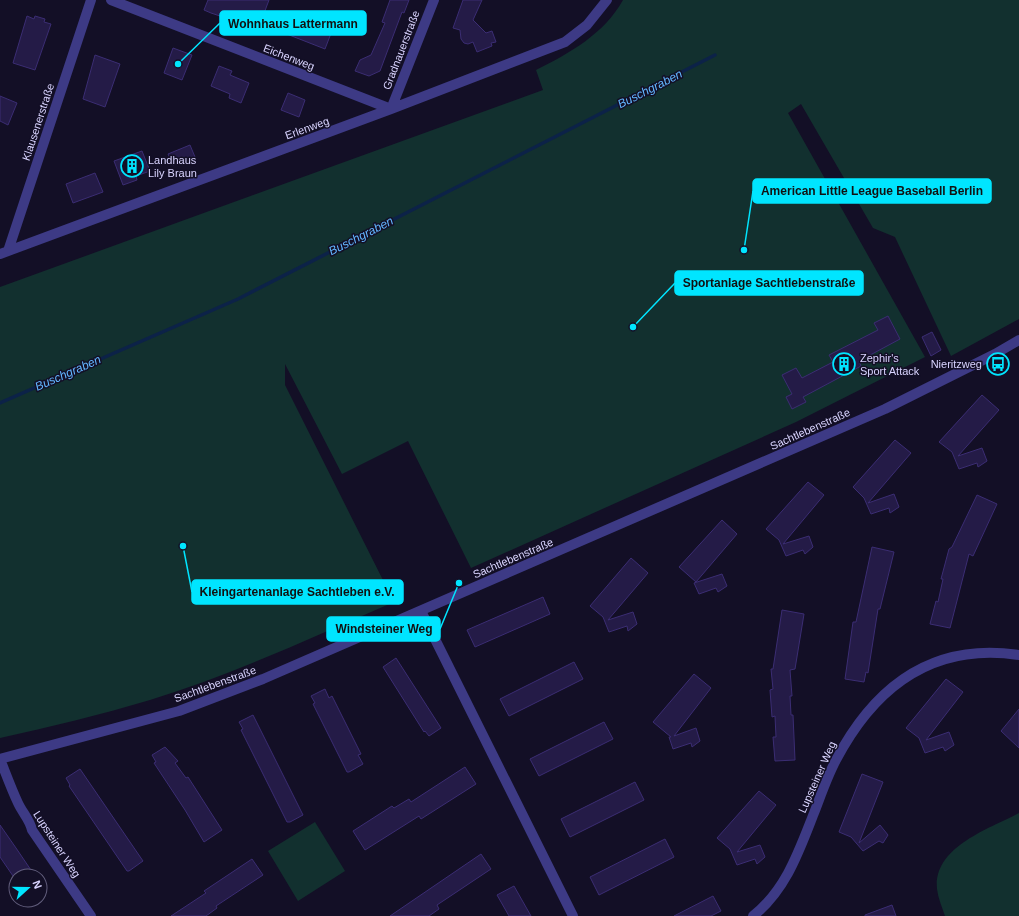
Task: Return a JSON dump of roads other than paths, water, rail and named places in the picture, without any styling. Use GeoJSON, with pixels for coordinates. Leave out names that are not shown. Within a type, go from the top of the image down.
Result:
{"type":"FeatureCollection","features":[{"type":"Feature","properties":{"kind":"street","name":"Klausenerstraße"},"geometry":{"type":"LineString","coordinates":[[4,253],[91,0]]}},
{"type":"Feature","properties":{"kind":"street","name":"Eichenweg"},"geometry":{"type":"LineString","coordinates":[[111,0],[391,109]]}},
{"type":"Feature","properties":{"kind":"street","name":"Gradnauerstraße"},"geometry":{"type":"LineString","coordinates":[[391,109],[434,0]]}},
{"type":"Feature","properties":{"kind":"street","name":"Erlenweg"},"geometry":{"type":"LineString","coordinates":[[4,253],[391,109],[565,42],[588,25],[607,0]]}},
{"type":"Feature","properties":{"kind":"street","name":"Sachtlebenstraße"},"geometry":{"type":"LineString","coordinates":[[0,759],[116,729],[208,701],[421,611],[885,409],[995,354],[1019,340]]}},
{"type":"Feature","properties":{"kind":"street"},"geometry":{"type":"LineString","coordinates":[[421,611],[573,916]]}},
{"type":"Feature","properties":{"kind":"street","name":"Lupsteiner Weg"},"geometry":{"type":"LineString","coordinates":[[753,916],[771,899],[788,876],[836,761],[855,728],[885,694],[911,673],[948,658],[986,652],[1019,655]]}},
{"type":"Feature","properties":{"kind":"street","name":"Lupsteiner Weg"},"geometry":{"type":"LineString","coordinates":[[0,759],[12,791],[22,812],[31,824],[32,830],[91,916]]}},
{"type":"Feature","properties":{"kind":"waterway","name":"Buschgraben"},"geometry":{"type":"LineString","coordinates":[[0,403],[238,299],[715,55]]}},
{"type":"Feature","properties":{"kind":"place","name":"Wohnhaus Lattermann"},"geometry":{"type":"Point","coordinates":[178,64]}},
{"type":"Feature","properties":{"kind":"place","name":"Landhaus Lily Braun"},"geometry":{"type":"Point","coordinates":[132,166]}},
{"type":"Feature","properties":{"kind":"place","name":"American Little League Baseball Berlin"},"geometry":{"type":"Point","coordinates":[744,250]}},
{"type":"Feature","properties":{"kind":"place","name":"Sportanlage Sachtlebenstraße"},"geometry":{"type":"Point","coordinates":[633,327]}},
{"type":"Feature","properties":{"kind":"place","name":"Zephir's Sport Attack"},"geometry":{"type":"Point","coordinates":[844,364]}},
{"type":"Feature","properties":{"kind":"place","name":"Nieritzweg"},"geometry":{"type":"Point","coordinates":[998,364]}},
{"type":"Feature","properties":{"kind":"place","name":"Kleingartenanlage Sachtleben e.V."},"geometry":{"type":"Point","coordinates":[183,546]}},
{"type":"Feature","properties":{"kind":"place","name":"Windsteiner Weg"},"geometry":{"type":"Point","coordinates":[459,583]}}]}
